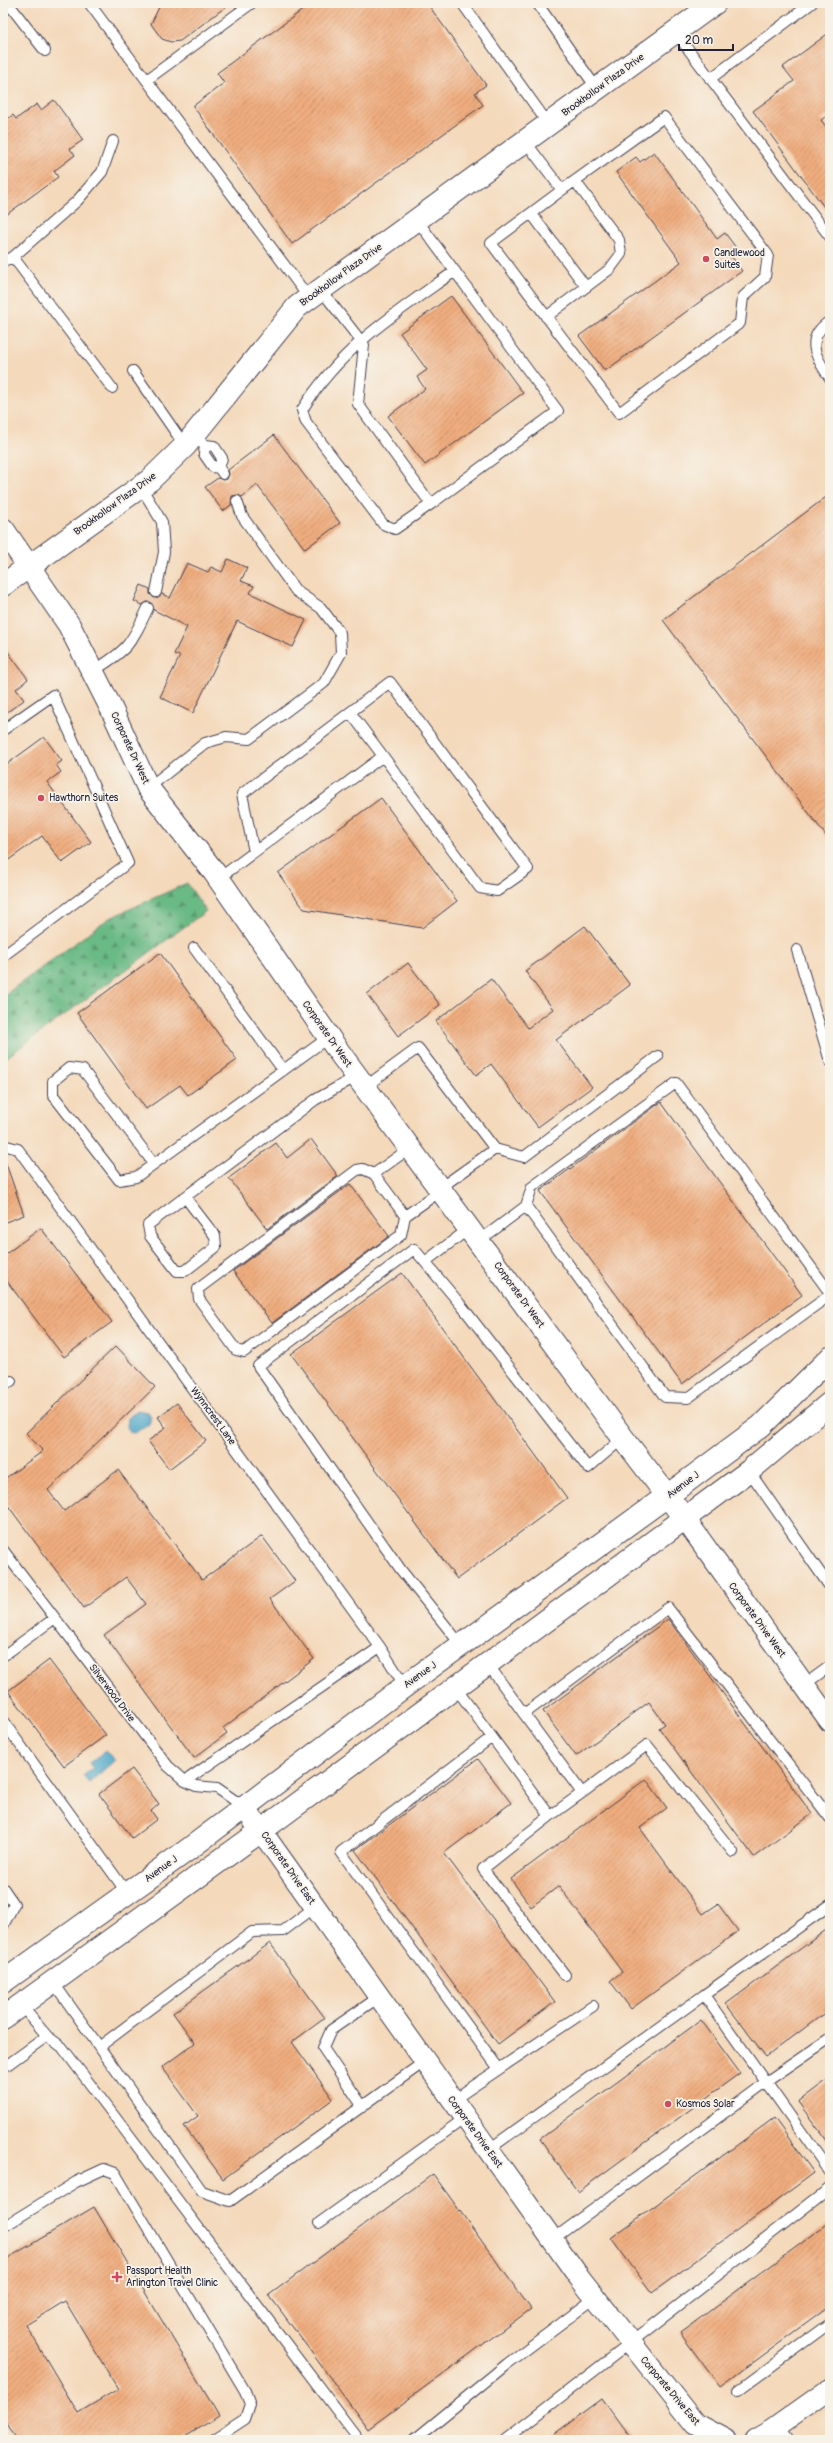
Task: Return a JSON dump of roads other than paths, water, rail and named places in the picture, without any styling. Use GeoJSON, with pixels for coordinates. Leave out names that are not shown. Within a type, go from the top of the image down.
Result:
{"type":"FeatureCollection","features":[{"type":"Feature","properties":{"kind":"street","name":"Brookhollow Plaza Drive"},"geometry":{"type":"LineString","coordinates":[[3,585],[141,487],[195,442],[297,307],[676,33],[715,3]]}},
{"type":"Feature","properties":{"kind":"street","name":"Corporate Dr West"},"geometry":{"type":"LineString","coordinates":[[3,529],[30,566],[69,625],[93,671],[148,788],[218,878],[361,1081],[623,1438],[685,1519]]}},
{"type":"Feature","properties":{"kind":"street","name":"Avenue J"},"geometry":{"type":"LineString","coordinates":[[3,1982],[127,1893],[405,1686],[761,1426],[830,1358]]}},
{"type":"Feature","properties":{"kind":"street"},"geometry":{"type":"LineString","coordinates":[[3,2018],[262,1831],[487,1663],[685,1519],[749,1471],[830,1403]]}},
{"type":"Feature","properties":{"kind":"street","name":"Corporate Drive West"},"geometry":{"type":"LineString","coordinates":[[685,1519],[830,1721]]}},
{"type":"Feature","properties":{"kind":"street","name":"Corporate Drive East"},"geometry":{"type":"LineString","coordinates":[[244,1807],[424,2062],[595,2298],[695,2424],[724,2440]]}},
{"type":"Feature","properties":{"kind":"street"},"geometry":{"type":"LineString","coordinates":[[3,1982],[20,2005]]}},
{"type":"Feature","properties":{"kind":"street"},"geometry":{"type":"LineString","coordinates":[[755,2440],[784,2433],[830,2389]]}},
{"type":"Feature","properties":{"kind":"lane"},"geometry":{"type":"LineString","coordinates":[[9,3],[45,51]]}},
{"type":"Feature","properties":{"kind":"lane"},"geometry":{"type":"LineString","coordinates":[[89,3],[315,294],[364,345],[358,404],[431,504]]}},
{"type":"Feature","properties":{"kind":"lane"},"geometry":{"type":"LineString","coordinates":[[148,79],[252,3]]}},
{"type":"Feature","properties":{"kind":"lane"},"geometry":{"type":"LineString","coordinates":[[462,3],[549,125]]}},
{"type":"Feature","properties":{"kind":"lane"},"geometry":{"type":"LineString","coordinates":[[537,3],[597,89]]}},
{"type":"Feature","properties":{"kind":"lane"},"geometry":{"type":"LineString","coordinates":[[710,79],[812,3]]}},
{"type":"Feature","properties":{"kind":"lane"},"geometry":{"type":"LineString","coordinates":[[676,33],[830,237]]}},
{"type":"Feature","properties":{"kind":"lane"},"geometry":{"type":"LineString","coordinates":[[664,117],[768,255],[765,277],[743,297],[740,323],[619,413],[491,243],[575,180],[664,117]]}},
{"type":"Feature","properties":{"kind":"lane"},"geometry":{"type":"LineString","coordinates":[[3,261],[13,257],[77,201],[102,172],[113,141]]}},
{"type":"Feature","properties":{"kind":"lane"},"geometry":{"type":"LineString","coordinates":[[525,141],[562,190]]}},
{"type":"Feature","properties":{"kind":"lane"},"geometry":{"type":"LineString","coordinates":[[546,317],[610,269],[621,254],[619,240],[575,180]]}},
{"type":"Feature","properties":{"kind":"lane"},"geometry":{"type":"LineString","coordinates":[[531,213],[586,287]]}},
{"type":"Feature","properties":{"kind":"lane"},"geometry":{"type":"LineString","coordinates":[[417,220],[455,271],[558,411],[395,529],[383,524],[306,422],[302,410],[314,391],[360,340],[455,271]]}},
{"type":"Feature","properties":{"kind":"lane"},"geometry":{"type":"LineString","coordinates":[[13,257],[112,388]]}},
{"type":"Feature","properties":{"kind":"lane"},"geometry":{"type":"LineString","coordinates":[[830,321],[820,328],[813,342],[814,350],[830,378]]}},
{"type":"Feature","properties":{"kind":"lane"},"geometry":{"type":"LineString","coordinates":[[133,371],[195,442],[213,467],[221,471]]}},
{"type":"Feature","properties":{"kind":"lane"},"geometry":{"type":"LineString","coordinates":[[141,487],[162,522],[164,552],[156,592]]}},
{"type":"Feature","properties":{"kind":"lane"},"geometry":{"type":"LineString","coordinates":[[148,788],[205,743],[226,737],[249,739],[324,683],[341,653],[340,633],[321,608],[296,591],[242,516],[237,501]]}},
{"type":"Feature","properties":{"kind":"lane"},"geometry":{"type":"LineString","coordinates":[[93,671],[118,656],[132,641],[148,608]]}},
{"type":"Feature","properties":{"kind":"lane"},"geometry":{"type":"LineString","coordinates":[[254,852],[242,794],[350,712],[390,682],[528,869],[497,891],[480,888],[350,712]]}},
{"type":"Feature","properties":{"kind":"lane"},"geometry":{"type":"LineString","coordinates":[[3,730],[52,695],[128,862],[3,956]]}},
{"type":"Feature","properties":{"kind":"lane"},"geometry":{"type":"LineString","coordinates":[[218,878],[382,756]]}},
{"type":"Feature","properties":{"kind":"lane"},"geometry":{"type":"LineString","coordinates":[[194,948],[283,1070]]}},
{"type":"Feature","properties":{"kind":"lane"},"geometry":{"type":"LineString","coordinates":[[797,950],[830,1061]]}},
{"type":"Feature","properties":{"kind":"lane"},"geometry":{"type":"LineString","coordinates":[[154,1164],[83,1070],[69,1068],[53,1081],[53,1095],[119,1180],[136,1177],[154,1164],[283,1070],[329,1037]]}},
{"type":"Feature","properties":{"kind":"lane"},"geometry":{"type":"LineString","coordinates":[[185,1197],[215,1236],[216,1247],[184,1271],[177,1270],[150,1236],[148,1225],[185,1197],[315,1100],[361,1081],[418,1048],[495,1149],[524,1157],[658,1056]]}},
{"type":"Feature","properties":{"kind":"lane"},"geometry":{"type":"LineString","coordinates":[[426,1261],[526,1206],[532,1186],[676,1083],[830,1294],[688,1398],[665,1397],[526,1206]]}},
{"type":"Feature","properties":{"kind":"lane","name":"Wynncrest Lane"},"geometry":{"type":"LineString","coordinates":[[3,1145],[18,1149],[380,1647],[405,1686]]}},
{"type":"Feature","properties":{"kind":"lane"},"geometry":{"type":"LineString","coordinates":[[374,1174],[410,1148]]}},
{"type":"Feature","properties":{"kind":"lane"},"geometry":{"type":"LineString","coordinates":[[405,1216],[374,1174],[363,1169],[357,1170],[198,1288],[199,1299],[236,1350],[244,1352],[401,1235],[405,1216],[495,1149]]}},
{"type":"Feature","properties":{"kind":"lane"},"geometry":{"type":"LineString","coordinates":[[461,1645],[401,1570],[258,1366],[414,1249],[426,1261],[588,1468],[623,1438]]}},
{"type":"Feature","properties":{"kind":"lane"},"geometry":{"type":"LineString","coordinates":[[749,1471],[830,1587]]}},
{"type":"Feature","properties":{"kind":"lane","name":"Silverwood Drive"},"geometry":{"type":"LineString","coordinates":[[3,1550],[168,1766],[185,1781],[196,1786],[217,1788],[244,1807]]}},
{"type":"Feature","properties":{"kind":"lane"},"geometry":{"type":"LineString","coordinates":[[524,1714],[668,1608],[830,1818]]}},
{"type":"Feature","properties":{"kind":"lane"},"geometry":{"type":"LineString","coordinates":[[3,1656],[55,1618]]}},
{"type":"Feature","properties":{"kind":"lane"},"geometry":{"type":"LineString","coordinates":[[185,1781],[380,1647]]}},
{"type":"Feature","properties":{"kind":"lane"},"geometry":{"type":"LineString","coordinates":[[487,1663],[582,1793]]}},
{"type":"Feature","properties":{"kind":"lane"},"geometry":{"type":"LineString","coordinates":[[804,1684],[830,1666]]}},
{"type":"Feature","properties":{"kind":"lane"},"geometry":{"type":"LineString","coordinates":[[455,1687],[550,1816]]}},
{"type":"Feature","properties":{"kind":"lane"},"geometry":{"type":"LineString","coordinates":[[3,1721],[127,1893]]}},
{"type":"Feature","properties":{"kind":"lane"},"geometry":{"type":"LineString","coordinates":[[492,1737],[341,1852],[499,2070]]}},
{"type":"Feature","properties":{"kind":"lane"},"geometry":{"type":"LineString","coordinates":[[565,1975],[483,1869],[550,1816],[647,1745],[733,1852]]}},
{"type":"Feature","properties":{"kind":"lane"},"geometry":{"type":"LineString","coordinates":[[3,1888],[14,1904],[3,1926]]}},
{"type":"Feature","properties":{"kind":"lane"},"geometry":{"type":"LineString","coordinates":[[488,2150],[830,1905]]}},
{"type":"Feature","properties":{"kind":"lane"},"geometry":{"type":"LineString","coordinates":[[99,2047],[252,1932],[283,1931],[315,1907]]}},
{"type":"Feature","properties":{"kind":"lane"},"geometry":{"type":"LineString","coordinates":[[53,1982],[202,2191],[230,2201],[424,2062]]}},
{"type":"Feature","properties":{"kind":"lane"},"geometry":{"type":"LineString","coordinates":[[704,1995],[830,2172]]}},
{"type":"Feature","properties":{"kind":"lane"},"geometry":{"type":"LineString","coordinates":[[363,2107],[323,2048],[331,2030],[379,1997]]}},
{"type":"Feature","properties":{"kind":"lane"},"geometry":{"type":"LineString","coordinates":[[20,2005],[47,2036],[62,2047],[359,2440]]}},
{"type":"Feature","properties":{"kind":"lane"},"geometry":{"type":"LineString","coordinates":[[453,2100],[593,2006]]}},
{"type":"Feature","properties":{"kind":"lane"},"geometry":{"type":"LineString","coordinates":[[3,2068],[47,2036]]}},
{"type":"Feature","properties":{"kind":"lane"},"geometry":{"type":"LineString","coordinates":[[552,2240],[766,2082],[830,2038]]}},
{"type":"Feature","properties":{"kind":"lane"},"geometry":{"type":"LineString","coordinates":[[319,2223],[465,2118]]}},
{"type":"Feature","properties":{"kind":"lane"},"geometry":{"type":"LineString","coordinates":[[3,2227],[80,2180],[104,2169],[114,2173],[246,2391],[250,2404],[246,2419],[213,2440]]}},
{"type":"Feature","properties":{"kind":"lane"},"geometry":{"type":"LineString","coordinates":[[505,2440],[830,2188]]}},
{"type":"Feature","properties":{"kind":"lane"},"geometry":{"type":"LineString","coordinates":[[414,2440],[507,2364],[595,2298]]}},
{"type":"Feature","properties":{"kind":"lane"},"geometry":{"type":"LineString","coordinates":[[739,2390],[830,2322]]}},
{"type":"Feature","properties":{"kind":"water"},"geometry":{"type":"Polygon","coordinates":[[[137,1410],[147,1412],[151,1416],[149,1425],[134,1433],[129,1432],[126,1427],[127,1419],[137,1410]]]}},
{"type":"Feature","properties":{"kind":"water"},"geometry":{"type":"Polygon","coordinates":[[[105,1751],[115,1760],[89,1783],[83,1776],[93,1768],[89,1763],[105,1751]]]}},
{"type":"Feature","properties":{"kind":"place","name":"Candlewood Suites"},"geometry":{"type":"Point","coordinates":[706,259]}},
{"type":"Feature","properties":{"kind":"place","name":"Hawthorn Suites"},"geometry":{"type":"Point","coordinates":[41,798]}},
{"type":"Feature","properties":{"kind":"place","name":"Kosmos Solar"},"geometry":{"type":"Point","coordinates":[668,2104]}},
{"type":"Feature","properties":{"kind":"place","name":"Passport Health Arlington Travel Clinic"},"geometry":{"type":"Point","coordinates":[117,2277]}}]}
